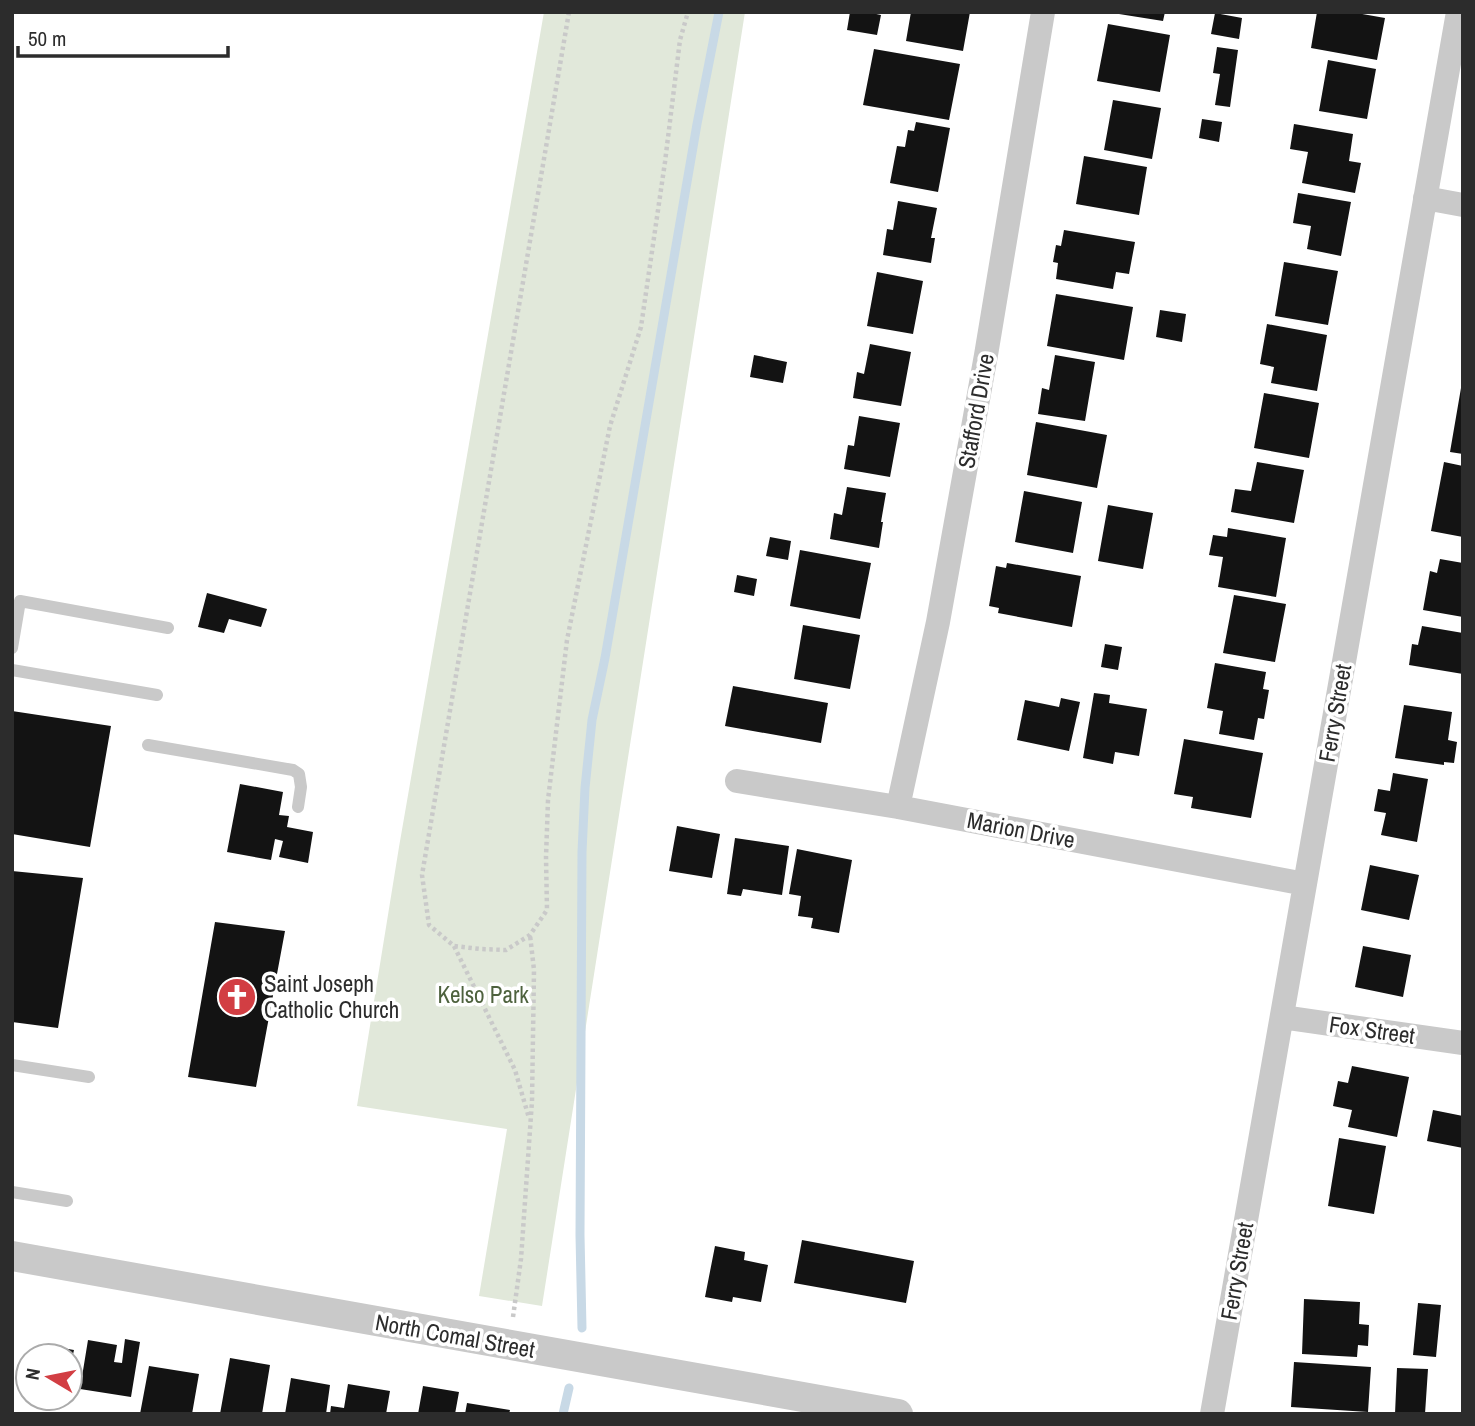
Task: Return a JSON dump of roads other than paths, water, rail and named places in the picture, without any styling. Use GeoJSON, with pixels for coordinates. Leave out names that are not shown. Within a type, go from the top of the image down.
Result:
{"type":"FeatureCollection","features":[{"type":"Feature","properties":{"kind":"street","name":"Stafford Drive"},"geometry":{"type":"LineString","coordinates":[[898,807],[948,569],[1043,12]]}},
{"type":"Feature","properties":{"kind":"street","name":"Ferry Street"},"geometry":{"type":"LineString","coordinates":[[1212,1414],[1458,12]]}},
{"type":"Feature","properties":{"kind":"street"},"geometry":{"type":"LineString","coordinates":[[1425,198],[1463,205]]}},
{"type":"Feature","properties":{"kind":"street","name":"Marion Drive"},"geometry":{"type":"LineString","coordinates":[[737,781],[898,807],[1305,884]]}},
{"type":"Feature","properties":{"kind":"street","name":"Fox Street"},"geometry":{"type":"LineString","coordinates":[[1282,1017],[1463,1043]]}},
{"type":"Feature","properties":{"kind":"street","name":"North Comal Street"},"geometry":{"type":"LineString","coordinates":[[12,1255],[898,1414]]}},
{"type":"Feature","properties":{"kind":"lane"},"geometry":{"type":"LineString","coordinates":[[12,648],[20,601],[167,628]]}},
{"type":"Feature","properties":{"kind":"lane"},"geometry":{"type":"LineString","coordinates":[[12,670],[156,695]]}},
{"type":"Feature","properties":{"kind":"lane"},"geometry":{"type":"LineString","coordinates":[[148,746],[293,770],[299,775],[301,787],[298,807]]}},
{"type":"Feature","properties":{"kind":"lane"},"geometry":{"type":"LineString","coordinates":[[12,1065],[89,1077]]}},
{"type":"Feature","properties":{"kind":"lane"},"geometry":{"type":"LineString","coordinates":[[12,1192],[67,1201]]}},
{"type":"Feature","properties":{"kind":"waterway"},"geometry":{"type":"LineString","coordinates":[[582,1328],[582,852],[592,720],[719,12]]}},
{"type":"Feature","properties":{"kind":"waterway"},"geometry":{"type":"LineString","coordinates":[[563,1414],[569,1388]]}},
{"type":"Feature","properties":{"kind":"place","name":"Saint Joseph Catholic Church"},"geometry":{"type":"Point","coordinates":[237,997]}},
{"type":"Feature","properties":{"kind":"park label","name":"Kelso Park"},"geometry":{"type":"Point","coordinates":[483,995]}}]}
